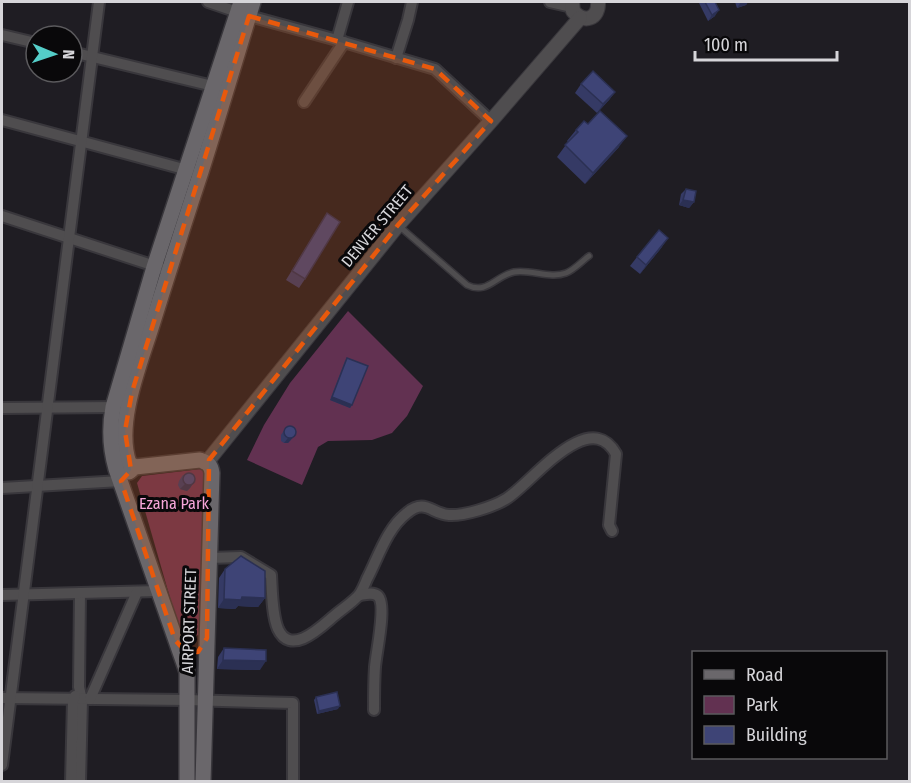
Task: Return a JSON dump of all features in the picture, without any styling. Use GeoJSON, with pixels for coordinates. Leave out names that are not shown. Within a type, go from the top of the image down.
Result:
{"type":"FeatureCollection","features":[{"type":"Feature","properties":{"kind":"main road"},"geometry":{"type":"LineString","coordinates":[[135,467],[129,463],[121,407],[161,268],[245,7]]}},
{"type":"Feature","properties":{"kind":"main road","name":"AIRPORT STREET"},"geometry":{"type":"LineString","coordinates":[[121,407],[110,431],[112,456],[187,672],[187,782]]}},
{"type":"Feature","properties":{"kind":"main road"},"geometry":{"type":"LineString","coordinates":[[121,481],[135,467],[193,460],[207,462]]}},
{"type":"Feature","properties":{"kind":"main road","name":"AIRPORT STREET"},"geometry":{"type":"LineString","coordinates":[[203,782],[212,473],[207,462]]}},
{"type":"Feature","properties":{"kind":"main road"},"geometry":{"type":"LineString","coordinates":[[176,640],[186,652],[193,653],[201,650],[207,638]]}},
{"type":"Feature","properties":{"kind":"street"},"geometry":{"type":"LineString","coordinates":[[2,765],[6,698],[23,594],[99,2]]}},
{"type":"Feature","properties":{"kind":"street"},"geometry":{"type":"LineString","coordinates":[[208,2],[245,7],[341,41],[435,69],[491,122]]}},
{"type":"Feature","properties":{"kind":"street"},"geometry":{"type":"LineString","coordinates":[[304,102],[341,41],[348,2]]}},
{"type":"Feature","properties":{"kind":"street"},"geometry":{"type":"LineString","coordinates":[[396,58],[412,2]]}},
{"type":"Feature","properties":{"kind":"street"},"geometry":{"type":"LineString","coordinates":[[550,2],[574,9]]}},
{"type":"Feature","properties":{"kind":"street","name":"DENVER STREET"},"geometry":{"type":"LineString","coordinates":[[207,462],[398,225],[491,122],[574,9],[584,19],[593,16],[600,2]]}},
{"type":"Feature","properties":{"kind":"street"},"geometry":{"type":"LineString","coordinates":[[2,35],[24,40]]}},
{"type":"Feature","properties":{"kind":"street"},"geometry":{"type":"LineString","coordinates":[[84,55],[219,88]]}},
{"type":"Feature","properties":{"kind":"street"},"geometry":{"type":"LineString","coordinates":[[2,120],[193,171]]}},
{"type":"Feature","properties":{"kind":"street"},"geometry":{"type":"LineString","coordinates":[[2,216],[161,268]]}},
{"type":"Feature","properties":{"kind":"street"},"geometry":{"type":"LineString","coordinates":[[2,408],[121,407]]}},
{"type":"Feature","properties":{"kind":"street"},"geometry":{"type":"LineString","coordinates":[[209,558],[241,557],[271,575],[275,621],[279,631],[284,637],[300,640],[311,636],[360,595],[391,531],[405,514],[415,508],[429,507],[442,514],[460,515],[507,499],[547,462],[569,446],[586,439],[599,439],[609,444],[616,454],[609,525],[612,531]]}},
{"type":"Feature","properties":{"kind":"street"},"geometry":{"type":"LineString","coordinates":[[2,488],[121,481]]}},
{"type":"Feature","properties":{"kind":"street"},"geometry":{"type":"LineString","coordinates":[[2,595],[158,591]]}},
{"type":"Feature","properties":{"kind":"street"},"geometry":{"type":"LineString","coordinates":[[72,782],[82,699],[137,592]]}},
{"type":"Feature","properties":{"kind":"street"},"geometry":{"type":"LineString","coordinates":[[80,593],[79,687],[82,699],[80,782]]}},
{"type":"Feature","properties":{"kind":"street"},"geometry":{"type":"LineString","coordinates":[[360,595],[376,594],[381,601],[382,618],[375,667],[374,710]]}},
{"type":"Feature","properties":{"kind":"street"},"geometry":{"type":"LineString","coordinates":[[6,698],[293,703],[293,782]]}},
{"type":"Feature","properties":{"kind":"lane"},"geometry":{"type":"LineString","coordinates":[[398,225],[467,285],[477,289],[502,276],[516,272],[564,273],[589,256]]}},
{"type":"Feature","properties":{"kind":"highlighted area"},"geometry":{"type":"Polygon","coordinates":[[[249,16],[435,69],[491,121],[398,225],[209,460],[207,638],[198,652],[186,652],[175,640],[121,481],[131,470],[125,431],[132,392],[249,16]]]}},
{"type":"Feature","properties":{"kind":"green space"},"geometry":{"type":"Polygon","coordinates":[[[348,311],[423,386],[407,416],[392,433],[372,440],[328,441],[318,447],[302,485],[247,460],[264,425],[290,383],[348,311]]]}},
{"type":"Feature","properties":{"kind":"green space","name":"Ezana Park"},"geometry":{"type":"Polygon","coordinates":[[[201,469],[204,471],[204,635],[181,636],[137,483],[142,476],[201,469]]]}},
{"type":"Feature","properties":{"kind":"building"},"geometry":{"type":"Polygon","coordinates":[[[705,2],[715,2],[719,10],[712,15],[705,2]]]}},
{"type":"Feature","properties":{"kind":"building"},"geometry":{"type":"Polygon","coordinates":[[[593,71],[615,92],[603,104],[581,84],[593,71]]]}},
{"type":"Feature","properties":{"kind":"building"},"geometry":{"type":"Polygon","coordinates":[[[600,111],[627,136],[593,173],[565,145],[578,132],[576,130],[584,121],[588,124],[600,111]]]}},
{"type":"Feature","properties":{"kind":"building"},"geometry":{"type":"Polygon","coordinates":[[[686,189],[696,191],[694,202],[683,200],[686,189]]]}},
{"type":"Feature","properties":{"kind":"building"},"geometry":{"type":"Polygon","coordinates":[[[327,213],[340,222],[305,279],[292,271],[327,213]]]}},
{"type":"Feature","properties":{"kind":"building"},"geometry":{"type":"Polygon","coordinates":[[[659,230],[668,238],[646,265],[637,257],[659,230]]]}},
{"type":"Feature","properties":{"kind":"building"},"geometry":{"type":"Polygon","coordinates":[[[347,358],[368,366],[352,405],[332,397],[347,358]]]}},
{"type":"Feature","properties":{"kind":"building"},"geometry":{"type":"Polygon","coordinates":[[[290,426],[296,432],[290,438],[284,432],[290,426]]]}},
{"type":"Feature","properties":{"kind":"building"},"geometry":{"type":"Polygon","coordinates":[[[191,473],[195,479],[191,485],[187,485],[183,477],[191,473]]]}},
{"type":"Feature","properties":{"kind":"building"},"geometry":{"type":"Polygon","coordinates":[[[241,556],[265,571],[265,598],[224,599],[225,569],[241,556]]]}},
{"type":"Feature","properties":{"kind":"building"},"geometry":{"type":"Polygon","coordinates":[[[224,648],[266,650],[266,661],[223,660],[224,648]]]}},
{"type":"Feature","properties":{"kind":"building"},"geometry":{"type":"Polygon","coordinates":[[[337,692],[340,706],[319,711],[316,697],[337,692]]]}}]}
